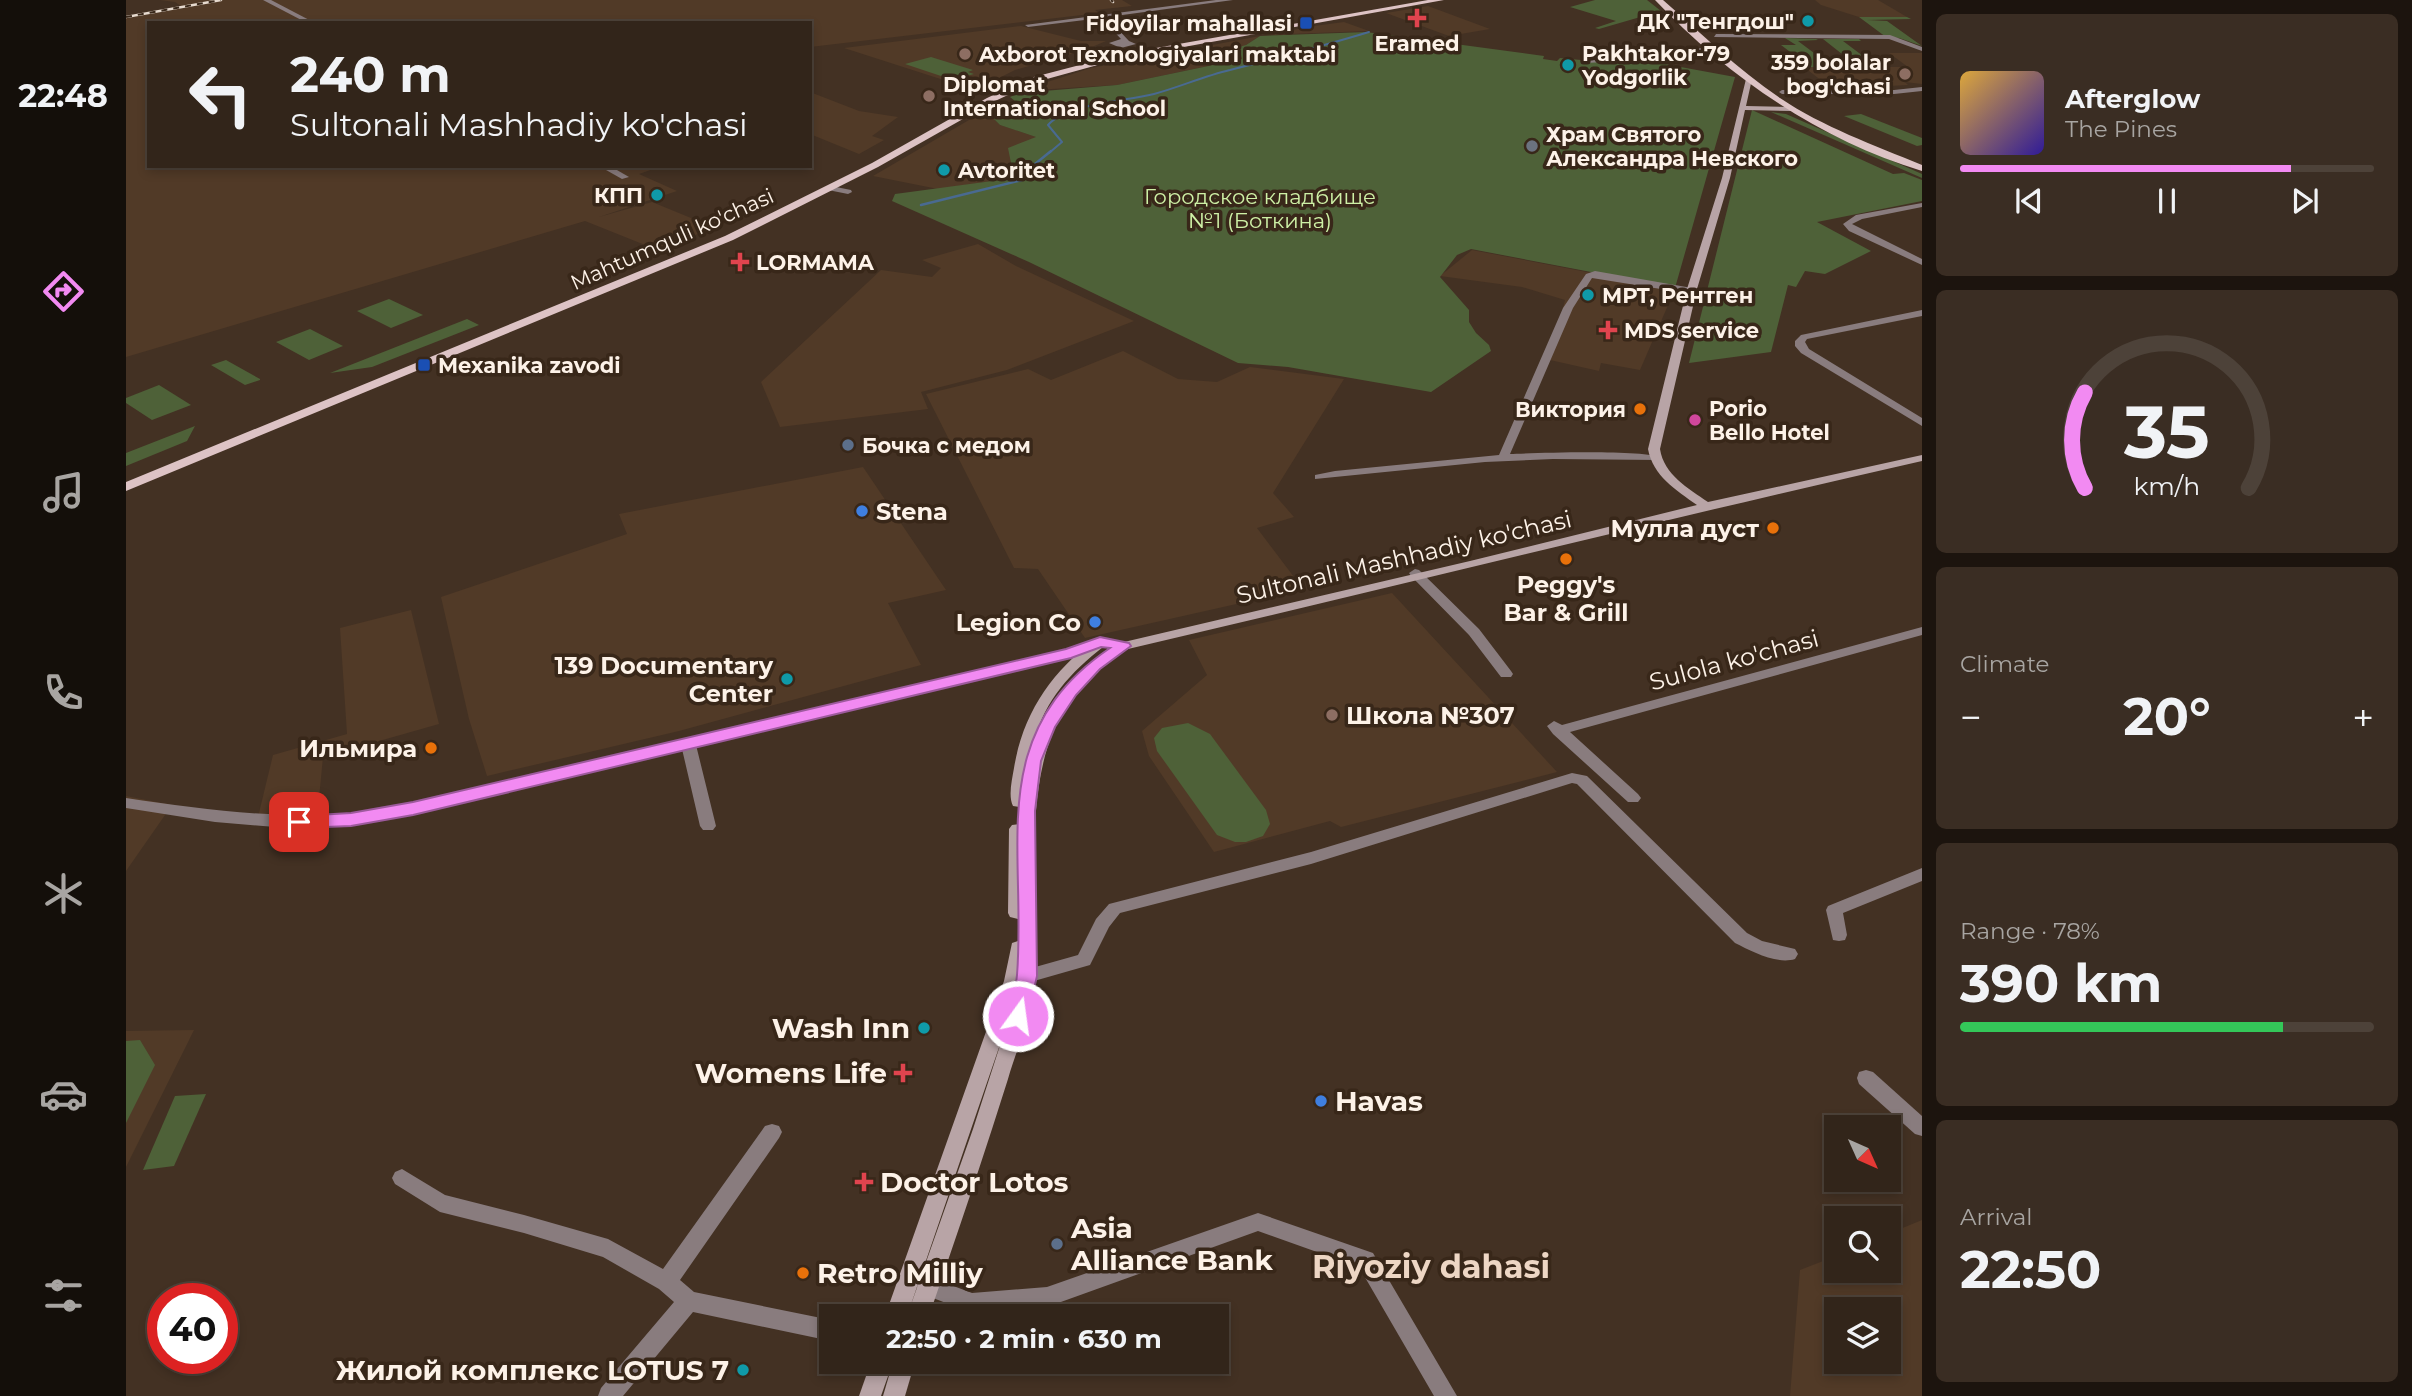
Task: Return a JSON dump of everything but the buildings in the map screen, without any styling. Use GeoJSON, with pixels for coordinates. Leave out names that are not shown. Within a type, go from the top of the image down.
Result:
{"type":"FeatureCollection","features":[{"type":"Feature","properties":{"kind":"main road","name":"Mahtumquli ko'chasi"},"geometry":{"type":"LineString","coordinates":[[126,477],[740,228],[1014,81],[1071,63],[1420,0]]}},
{"type":"Feature","properties":{"kind":"main road","name":"Mahtumquli ko'chasi"},"geometry":{"type":"LineString","coordinates":[[126,487],[640,276],[831,188],[999,96],[1066,70],[1130,55],[1440,0]]}},
{"type":"Feature","properties":{"kind":"main road"},"geometry":{"type":"LineString","coordinates":[[1659,0],[1703,39],[1752,75],[1790,108],[1922,168]]}},
{"type":"Feature","properties":{"kind":"main road"},"geometry":{"type":"LineString","coordinates":[[1677,16],[1693,16]]}},
{"type":"Feature","properties":{"kind":"main road"},"geometry":{"type":"LineString","coordinates":[[1712,33],[1728,47]]}},
{"type":"Feature","properties":{"kind":"main road"},"geometry":{"type":"LineString","coordinates":[[1752,75],[1853,131],[1922,159]]}},
{"type":"Feature","properties":{"kind":"main road"},"geometry":{"type":"LineString","coordinates":[[1790,108],[1804,106]]}},
{"type":"Feature","properties":{"kind":"street"},"geometry":{"type":"LineString","coordinates":[[266,0],[308,21]]}},
{"type":"Feature","properties":{"kind":"street"},"geometry":{"type":"LineString","coordinates":[[1028,24],[1230,0]]}},
{"type":"Feature","properties":{"kind":"street"},"geometry":{"type":"LineString","coordinates":[[1112,15],[1110,24],[1126,40],[1148,48]]}},
{"type":"Feature","properties":{"kind":"street"},"geometry":{"type":"LineString","coordinates":[[1712,33],[1890,37],[1922,49]]}},
{"type":"Feature","properties":{"kind":"street"},"geometry":{"type":"LineString","coordinates":[[1700,49],[1703,39]]}},
{"type":"Feature","properties":{"kind":"street"},"geometry":{"type":"LineString","coordinates":[[1126,40],[1112,44],[1133,44]]}},
{"type":"Feature","properties":{"kind":"street"},"geometry":{"type":"LineString","coordinates":[[1586,61],[1658,57],[1714,48]]}},
{"type":"Feature","properties":{"kind":"street"},"geometry":{"type":"LineString","coordinates":[[1706,506],[1670,478],[1655,458],[1654,449],[1692,291],[1726,178],[1741,108],[1752,75]]}},
{"type":"Feature","properties":{"kind":"street"},"geometry":{"type":"LineString","coordinates":[[1782,92],[1894,92],[1922,89]]}},
{"type":"Feature","properties":{"kind":"street"},"geometry":{"type":"LineString","coordinates":[[1741,108],[1790,108]]}},
{"type":"Feature","properties":{"kind":"street"},"geometry":{"type":"LineString","coordinates":[[607,168],[625,177]]}},
{"type":"Feature","properties":{"kind":"street"},"geometry":{"type":"LineString","coordinates":[[831,188],[848,192]]}},
{"type":"Feature","properties":{"kind":"street"},"geometry":{"type":"LineString","coordinates":[[1922,205],[1858,217],[1847,224],[1852,229],[1922,262]]}},
{"type":"Feature","properties":{"kind":"street"},"geometry":{"type":"LineString","coordinates":[[1503,458],[1567,308],[1589,276],[1595,274],[1692,291]]}},
{"type":"Feature","properties":{"kind":"street"},"geometry":{"type":"LineString","coordinates":[[1922,313],[1804,337],[1800,341],[1800,346],[1805,351],[1922,423]]}},
{"type":"Feature","properties":{"kind":"street"},"geometry":{"type":"LineString","coordinates":[[1319,477],[1503,458],[1604,455],[1655,458]]}},
{"type":"Feature","properties":{"kind":"street","name":"Sultonali Mashhadiy ko'chasi"},"geometry":{"type":"LineString","coordinates":[[1100,642],[1102,649],[1118,641],[1922,458]]}},
{"type":"Feature","properties":{"kind":"street"},"geometry":{"type":"LineString","coordinates":[[1417,575],[1474,632],[1506,674]]}},
{"type":"Feature","properties":{"kind":"street","name":"Sultonali Mashhadiy ko'chasi"},"geometry":{"type":"LineString","coordinates":[[126,803],[253,821],[351,819],[413,808],[1071,653],[1100,642],[1124,646],[1417,575]]}},
{"type":"Feature","properties":{"kind":"street","name":"Sulola ko'chasi"},"geometry":{"type":"LineString","coordinates":[[1633,798],[1555,728],[1922,631]]}},
{"type":"Feature","properties":{"kind":"street"},"geometry":{"type":"LineString","coordinates":[[904,1304],[918,1282],[1023,968],[1019,784],[1027,735],[1050,692],[1080,659],[1100,642]]}},
{"type":"Feature","properties":{"kind":"street"},"geometry":{"type":"LineString","coordinates":[[1020,901],[1026,811],[1037,749],[1047,726],[1071,692],[1095,666],[1124,646]]}},
{"type":"Feature","properties":{"kind":"street"},"geometry":{"type":"LineString","coordinates":[[688,742],[708,826]]}},
{"type":"Feature","properties":{"kind":"street"},"geometry":{"type":"LineString","coordinates":[[1023,968],[1084,960],[1102,923],[1115,908],[1311,858],[1576,778],[1582,780],[1741,939],[1758,947],[1789,954]]}},
{"type":"Feature","properties":{"kind":"street"},"geometry":{"type":"LineString","coordinates":[[1839,935],[1834,909],[1922,874]]}},
{"type":"Feature","properties":{"kind":"street"},"geometry":{"type":"LineString","coordinates":[[1866,1078],[1922,1128]]}},
{"type":"Feature","properties":{"kind":"street"},"geometry":{"type":"LineString","coordinates":[[666,1282],[772,1132]]}},
{"type":"Feature","properties":{"kind":"street"},"geometry":{"type":"LineString","coordinates":[[402,1178],[440,1203],[608,1249],[666,1282],[689,1301],[819,1328]]}},
{"type":"Feature","properties":{"kind":"street"},"geometry":{"type":"LineString","coordinates":[[918,1282],[972,1303],[1047,1297],[1258,1222],[1366,1260],[1446,1396]]}},
{"type":"Feature","properties":{"kind":"street"},"geometry":{"type":"LineString","coordinates":[[918,1282],[918,1304]]}},
{"type":"Feature","properties":{"kind":"street"},"geometry":{"type":"LineString","coordinates":[[610,1396],[689,1301]]}},
{"type":"Feature","properties":{"kind":"street"},"geometry":{"type":"LineString","coordinates":[[870,1396],[878,1374]]}},
{"type":"Feature","properties":{"kind":"street"},"geometry":{"type":"LineString","coordinates":[[894,1396],[900,1374]]}},
{"type":"Feature","properties":{"kind":"shaded area"},"geometry":{"type":"Polygon","coordinates":[[[160,0],[1122,0],[1132,6],[1095,10],[1099,13],[812,47],[812,21],[147,21],[147,168],[656,168],[639,174],[677,191],[599,217],[652,202],[713,227],[660,251],[585,221],[126,357],[126,18],[184,8],[175,2],[160,0]]]}},
{"type":"Feature","properties":{"kind":"shaded area"},"geometry":{"type":"Polygon","coordinates":[[[1815,0],[1878,0],[1907,17],[1859,17],[1821,5],[1815,0]]]}},
{"type":"Feature","properties":{"kind":"shaded area"},"geometry":{"type":"Polygon","coordinates":[[[1428,6],[1490,29],[1449,36],[1386,13],[1428,6]]]}},
{"type":"Feature","properties":{"kind":"shaded area"},"geometry":{"type":"Polygon","coordinates":[[[1344,22],[1369,31],[1265,35],[1314,26],[1344,22]]]}},
{"type":"Feature","properties":{"kind":"shaded area","name":"Axborot Texnologiyalari maktabi"},"geometry":{"type":"Polygon","coordinates":[[[1021,26],[1081,41],[1106,41],[1085,50],[1015,70],[981,87],[970,83],[956,84],[844,48],[1021,26]]]}},
{"type":"Feature","properties":{"kind":"shaded area"},"geometry":{"type":"Polygon","coordinates":[[[1260,36],[1246,45],[1242,59],[1117,85],[1019,91],[1091,68],[1260,36]]]}},
{"type":"Feature","properties":{"kind":"shaded area"},"geometry":{"type":"Polygon","coordinates":[[[1889,53],[1922,53],[1922,84],[1905,82],[1908,85],[1889,86],[1881,82],[1827,85],[1804,67],[1908,67],[1889,53]]]}},
{"type":"Feature","properties":{"kind":"shaded area"},"geometry":{"type":"Polygon","coordinates":[[[812,93],[859,111],[898,117],[872,136],[884,140],[859,154],[812,135],[812,93]]]}},
{"type":"Feature","properties":{"kind":"shaded area"},"geometry":{"type":"Polygon","coordinates":[[[981,113],[988,113],[1000,125],[1037,137],[1011,154],[1012,168],[1007,179],[938,189],[873,176],[981,113]]]}},
{"type":"Feature","properties":{"kind":"shaded area"},"geometry":{"type":"Polygon","coordinates":[[[978,244],[1016,266],[1134,321],[1007,370],[921,392],[928,409],[780,427],[761,382],[881,270],[932,277],[941,268],[922,260],[978,244]]]}},
{"type":"Feature","properties":{"kind":"shaded area","name":"MDS service"},"geometry":{"type":"Polygon","coordinates":[[[1472,250],[1675,289],[1640,370],[1601,363],[1599,371],[1550,360],[1565,300],[1522,287],[1440,276],[1472,250]]]}},
{"type":"Feature","properties":{"kind":"shaded area"},"geometry":{"type":"Polygon","coordinates":[[[1123,351],[1178,379],[1217,382],[1250,367],[1344,379],[1273,493],[1294,517],[1257,528],[1303,589],[1085,638],[1038,569],[1014,568],[926,394],[1028,369],[1051,380],[1123,351]]]}},
{"type":"Feature","properties":{"kind":"shaded area"},"geometry":{"type":"Polygon","coordinates":[[[863,467],[946,590],[888,603],[921,665],[679,731],[487,776],[469,719],[441,597],[627,534],[619,514],[863,467]]]}},
{"type":"Feature","properties":{"kind":"shaded area","name":"Школа №307"},"geometry":{"type":"Polygon","coordinates":[[[1392,593],[1557,772],[1341,827],[1330,821],[1214,852],[1149,756],[1142,731],[1207,675],[1189,640],[1392,593]]]}},
{"type":"Feature","properties":{"kind":"shaded area"},"geometry":{"type":"Polygon","coordinates":[[[411,610],[439,724],[323,757],[318,809],[258,817],[273,755],[347,734],[340,628],[411,610]]]}},
{"type":"Feature","properties":{"kind":"shaded area"},"geometry":{"type":"Polygon","coordinates":[[[126,796],[172,805],[126,871],[126,796]]]}},
{"type":"Feature","properties":{"kind":"shaded area"},"geometry":{"type":"Polygon","coordinates":[[[194,1030],[126,1167],[126,1031],[194,1030]]]}},
{"type":"Feature","properties":{"kind":"shaded area"},"geometry":{"type":"Polygon","coordinates":[[[1922,1220],[1922,1396],[1790,1396],[1800,1270],[1824,1261],[1824,1283],[1901,1283],[1901,1229],[1922,1220]]]}},
{"type":"Feature","properties":{"kind":"green space"},"geometry":{"type":"Polygon","coordinates":[[[1595,0],[1647,0],[1661,11],[1599,29],[1595,28],[1616,21],[1570,7],[1595,0]]]}},
{"type":"Feature","properties":{"kind":"green space"},"geometry":{"type":"Polygon","coordinates":[[[1859,17],[1907,17],[1911,19],[1867,20],[1887,21],[1922,46],[1899,38],[1886,37],[1859,17]]]}},
{"type":"Feature","properties":{"kind":"green space","name":"Городское кладбище №1 (Боткина)"},"geometry":{"type":"Polygon","coordinates":[[[1366,32],[1544,56],[1543,59],[1557,61],[1560,58],[1602,62],[1648,61],[1735,77],[1675,288],[1471,249],[1457,255],[1440,277],[1469,310],[1469,322],[1491,351],[1431,392],[1288,367],[1238,363],[1029,262],[892,201],[895,194],[1007,179],[1012,168],[1008,148],[1036,137],[1000,125],[988,113],[1025,109],[1010,97],[1019,93],[1117,85],[1242,59],[1239,47],[1260,36],[1366,32]]]}},
{"type":"Feature","properties":{"kind":"green space"},"geometry":{"type":"Polygon","coordinates":[[[1785,38],[1816,39],[1818,40],[1798,41],[1830,65],[1850,67],[1810,67],[1781,45],[1796,45],[1785,38]]]}},
{"type":"Feature","properties":{"kind":"green space"},"geometry":{"type":"Polygon","coordinates":[[[1823,39],[1859,39],[1861,41],[1843,41],[1875,65],[1856,65],[1823,39]]]}},
{"type":"Feature","properties":{"kind":"green space"},"geometry":{"type":"Polygon","coordinates":[[[931,57],[973,70],[968,72],[974,74],[947,78],[905,64],[931,57]]]}},
{"type":"Feature","properties":{"kind":"green space"},"geometry":{"type":"Polygon","coordinates":[[[1752,110],[1893,174],[1904,173],[1922,180],[1922,201],[1817,222],[1871,251],[1825,274],[1805,271],[1796,287],[1788,285],[1771,352],[1689,363],[1752,110]]]}},
{"type":"Feature","properties":{"kind":"green space"},"geometry":{"type":"Polygon","coordinates":[[[1771,112],[1786,114],[1922,174],[1922,178],[1771,112]]]}},
{"type":"Feature","properties":{"kind":"green space"},"geometry":{"type":"Polygon","coordinates":[[[1861,114],[1922,138],[1922,145],[1917,146],[1844,116],[1861,114]]]}},
{"type":"Feature","properties":{"kind":"green space"},"geometry":{"type":"Polygon","coordinates":[[[389,299],[423,315],[391,328],[357,311],[389,299]]]}},
{"type":"Feature","properties":{"kind":"green space"},"geometry":{"type":"Polygon","coordinates":[[[467,319],[479,325],[372,367],[330,373],[467,319]]]}},
{"type":"Feature","properties":{"kind":"green space"},"geometry":{"type":"Polygon","coordinates":[[[310,329],[343,346],[309,360],[276,342],[310,329]]]}},
{"type":"Feature","properties":{"kind":"green space"},"geometry":{"type":"Polygon","coordinates":[[[226,360],[260,380],[245,385],[211,365],[226,360]]]}},
{"type":"Feature","properties":{"kind":"green space"},"geometry":{"type":"Polygon","coordinates":[[[159,385],[191,405],[152,420],[126,403],[126,398],[159,385]]]}},
{"type":"Feature","properties":{"kind":"green space"},"geometry":{"type":"Polygon","coordinates":[[[195,426],[187,441],[126,466],[126,453],[195,426]]]}},
{"type":"Feature","properties":{"kind":"green space"},"geometry":{"type":"Polygon","coordinates":[[[1188,723],[1210,734],[1266,810],[1270,824],[1263,836],[1246,842],[1235,842],[1217,835],[1157,751],[1154,738],[1162,728],[1188,723]]]}},
{"type":"Feature","properties":{"kind":"green space"},"geometry":{"type":"Polygon","coordinates":[[[140,1040],[155,1065],[126,1123],[126,1041],[140,1040]]]}},
{"type":"Feature","properties":{"kind":"green space"},"geometry":{"type":"Polygon","coordinates":[[[206,1094],[174,1166],[143,1170],[175,1096],[206,1094]]]}},
{"type":"Feature","properties":{"kind":"waterway"},"geometry":{"type":"LineString","coordinates":[[1049,153],[1062,142],[1048,125],[1068,112],[1154,94],[1220,72],[1369,32]]}},
{"type":"Feature","properties":{"kind":"waterway"},"geometry":{"type":"LineString","coordinates":[[921,205],[1022,180],[1035,164],[1051,151]]}},
{"type":"Feature","properties":{"kind":"railway"},"geometry":{"type":"LineString","coordinates":[[126,17],[221,0]]}},
{"type":"Feature","properties":{"kind":"place","name":"Eramed"},"geometry":{"type":"Point","coordinates":[1417,18]}},
{"type":"Feature","properties":{"kind":"place","name":"ДК \"Тенгдош\""},"geometry":{"type":"Point","coordinates":[1808,21]}},
{"type":"Feature","properties":{"kind":"place","name":"Fidoyilar mahallasi"},"geometry":{"type":"Point","coordinates":[1306,23]}},
{"type":"Feature","properties":{"kind":"place","name":"Axborot Texnologiyalari maktabi"},"geometry":{"type":"Point","coordinates":[965,54]}},
{"type":"Feature","properties":{"kind":"place","name":"Pakhtakor-79 Yodgorlik"},"geometry":{"type":"Point","coordinates":[1568,65]}},
{"type":"Feature","properties":{"kind":"place","name":"359 bolalar bog'chasi"},"geometry":{"type":"Point","coordinates":[1905,74]}},
{"type":"Feature","properties":{"kind":"place","name":"Diplomat International School"},"geometry":{"type":"Point","coordinates":[929,96]}},
{"type":"Feature","properties":{"kind":"place","name":"Храм Святого Александра Невского"},"geometry":{"type":"Point","coordinates":[1532,146]}},
{"type":"Feature","properties":{"kind":"place","name":"Avtoritet"},"geometry":{"type":"Point","coordinates":[944,170]}},
{"type":"Feature","properties":{"kind":"place","name":"КПП"},"geometry":{"type":"Point","coordinates":[657,195]}},
{"type":"Feature","properties":{"kind":"place","name":"LORMAMA"},"geometry":{"type":"Point","coordinates":[740,262]}},
{"type":"Feature","properties":{"kind":"place","name":"МРТ, Рентген"},"geometry":{"type":"Point","coordinates":[1588,295]}},
{"type":"Feature","properties":{"kind":"place","name":"MDS service"},"geometry":{"type":"Point","coordinates":[1608,330]}},
{"type":"Feature","properties":{"kind":"place","name":"Mexanika zavodi"},"geometry":{"type":"Point","coordinates":[424,365]}},
{"type":"Feature","properties":{"kind":"place","name":"Виктория"},"geometry":{"type":"Point","coordinates":[1640,409]}},
{"type":"Feature","properties":{"kind":"place","name":"Porio Bello Hotel"},"geometry":{"type":"Point","coordinates":[1695,420]}},
{"type":"Feature","properties":{"kind":"place","name":"Бочка с медом"},"geometry":{"type":"Point","coordinates":[848,445]}},
{"type":"Feature","properties":{"kind":"place","name":"Stena"},"geometry":{"type":"Point","coordinates":[862,511]}},
{"type":"Feature","properties":{"kind":"place","name":"Мулла дуст"},"geometry":{"type":"Point","coordinates":[1773,528]}},
{"type":"Feature","properties":{"kind":"place","name":"Peggy's Bar & Grill"},"geometry":{"type":"Point","coordinates":[1566,559]}},
{"type":"Feature","properties":{"kind":"place","name":"Legion Co"},"geometry":{"type":"Point","coordinates":[1095,622]}},
{"type":"Feature","properties":{"kind":"place","name":"139 Documentary Center"},"geometry":{"type":"Point","coordinates":[787,679]}},
{"type":"Feature","properties":{"kind":"place","name":"Школа №307"},"geometry":{"type":"Point","coordinates":[1332,715]}},
{"type":"Feature","properties":{"kind":"place","name":"Ильмира"},"geometry":{"type":"Point","coordinates":[431,748]}},
{"type":"Feature","properties":{"kind":"place","name":"Wash Inn"},"geometry":{"type":"Point","coordinates":[924,1028]}},
{"type":"Feature","properties":{"kind":"place","name":"Womens Life"},"geometry":{"type":"Point","coordinates":[903,1073]}},
{"type":"Feature","properties":{"kind":"place","name":"Havas"},"geometry":{"type":"Point","coordinates":[1321,1101]}},
{"type":"Feature","properties":{"kind":"place","name":"Doctor Lotos"},"geometry":{"type":"Point","coordinates":[864,1182]}},
{"type":"Feature","properties":{"kind":"place","name":"Asia Alliance Bank"},"geometry":{"type":"Point","coordinates":[1057,1244]}},
{"type":"Feature","properties":{"kind":"place","name":"Retro Milliy"},"geometry":{"type":"Point","coordinates":[803,1273]}},
{"type":"Feature","properties":{"kind":"place","name":"Жилой комплекс LOTUS 7"},"geometry":{"type":"Point","coordinates":[743,1370]}},
{"type":"Feature","properties":{"kind":"district","name":"Riyoziy dahasi"},"geometry":{"type":"Point","coordinates":[1431,1266]}},
{"type":"Feature","properties":{"kind":"route"},"geometry":{"type":"LineString","coordinates":[[299,822],[351,819],[413,808],[1071,653],[1100,642],[1124,646],[1095,666],[1071,692],[1047,726],[1033,761],[1026,811],[1027,976],[1018,1016]]}}]}
